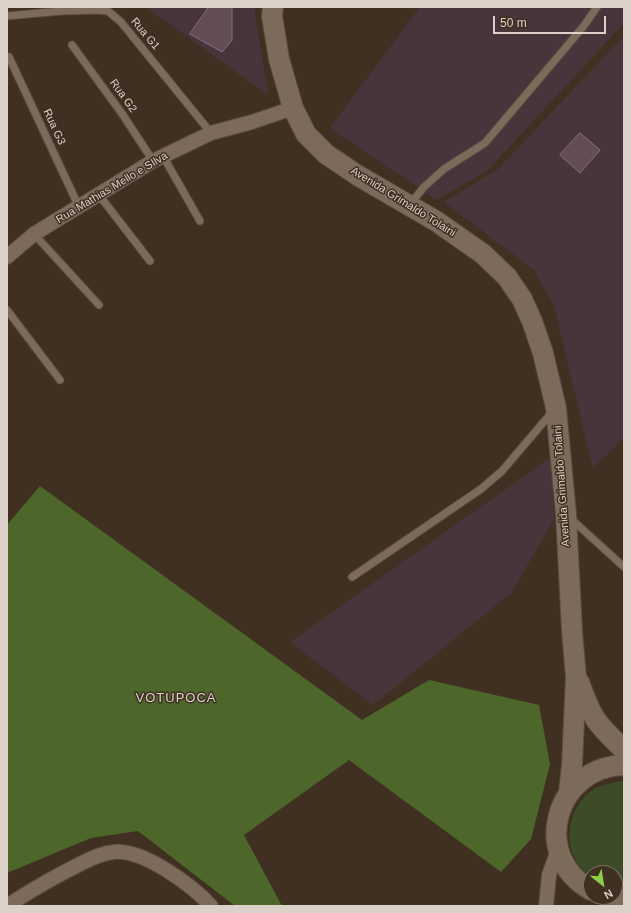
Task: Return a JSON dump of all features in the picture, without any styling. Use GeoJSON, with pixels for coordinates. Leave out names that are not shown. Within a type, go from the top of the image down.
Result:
{"type":"FeatureCollection","features":[{"type":"Feature","properties":{"kind":"street","name":"Avenida Grimaldo Tolaini"},"geometry":{"type":"LineString","coordinates":[[273,7],[272,16],[279,59],[293,108],[306,134],[326,154],[357,175],[436,220],[483,254],[507,277],[522,299],[532,320],[543,353],[556,408],[566,514],[576,677],[572,766],[569,792]]}},
{"type":"Feature","properties":{"kind":"street","name":"Rua Mathias Mello e SIlva"},"geometry":{"type":"LineString","coordinates":[[7,257],[34,234],[158,159],[211,133],[252,122],[293,108]]}},
{"type":"Feature","properties":{"kind":"street","name":"Avenida Grimaldo Tolaini"},"geometry":{"type":"LineString","coordinates":[[576,677],[596,720],[606,733],[624,750]]}},
{"type":"Feature","properties":{"kind":"street"},"geometry":{"type":"LineString","coordinates":[[583,886],[567,869],[558,850],[556,835],[557,820],[561,806],[569,792],[581,780],[596,771],[613,766],[624,765]]}},
{"type":"Feature","properties":{"kind":"street"},"geometry":{"type":"LineString","coordinates":[[546,906],[549,874],[558,850]]}},
{"type":"Feature","properties":{"kind":"street"},"geometry":{"type":"LineString","coordinates":[[7,906],[66,871],[98,856],[114,852],[130,854],[156,864],[196,892],[211,906]]}},
{"type":"Feature","properties":{"kind":"lane"},"geometry":{"type":"LineString","coordinates":[[410,205],[424,186],[444,169],[485,142],[583,27],[597,7]]}},
{"type":"Feature","properties":{"kind":"lane","name":"Rua G1"},"geometry":{"type":"LineString","coordinates":[[7,16],[61,11],[108,11],[121,22],[211,133]]}},
{"type":"Feature","properties":{"kind":"lane","name":"Rua G2"},"geometry":{"type":"LineString","coordinates":[[72,45],[123,115],[158,159],[200,221]]}},
{"type":"Feature","properties":{"kind":"lane","name":"Rua G3"},"geometry":{"type":"LineString","coordinates":[[9,57],[79,207]]}},
{"type":"Feature","properties":{"kind":"lane"},"geometry":{"type":"LineString","coordinates":[[99,195],[150,261]]}},
{"type":"Feature","properties":{"kind":"lane"},"geometry":{"type":"LineString","coordinates":[[34,234],[99,305]]}},
{"type":"Feature","properties":{"kind":"lane"},"geometry":{"type":"LineString","coordinates":[[7,310],[60,380]]}},
{"type":"Feature","properties":{"kind":"lane"},"geometry":{"type":"LineString","coordinates":[[352,577],[481,488],[502,471],[556,408]]}},
{"type":"Feature","properties":{"kind":"lane"},"geometry":{"type":"LineString","coordinates":[[566,514],[624,567]]}},
{"type":"Feature","properties":{"kind":"shaded area"},"geometry":{"type":"Polygon","coordinates":[[[146,7],[254,7],[268,95],[146,7]]]}},
{"type":"Feature","properties":{"kind":"shaded area"},"geometry":{"type":"Polygon","coordinates":[[[420,7],[624,7],[624,23],[487,171],[437,200],[330,128],[420,7]]]}},
{"type":"Feature","properties":{"kind":"shaded area"},"geometry":{"type":"Polygon","coordinates":[[[624,36],[624,438],[593,468],[554,306],[534,270],[444,202],[497,170],[624,36]]]}},
{"type":"Feature","properties":{"kind":"shaded area"},"geometry":{"type":"Polygon","coordinates":[[[551,457],[554,520],[511,593],[373,705],[290,642],[551,457]]]}},
{"type":"Feature","properties":{"kind":"green space"},"geometry":{"type":"Polygon","coordinates":[[[40,486],[362,720],[429,680],[539,705],[550,764],[531,839],[501,872],[349,760],[244,835],[282,906],[235,906],[138,831],[91,838],[7,873],[7,525],[40,486]]]}},
{"type":"Feature","properties":{"kind":"green space"},"geometry":{"type":"Polygon","coordinates":[[[622,781],[624,782],[624,886],[623,865],[583,865],[583,870],[576,860],[570,839],[572,818],[576,808],[590,792],[601,786],[622,781]]]}},
{"type":"Feature","properties":{"kind":"building"},"geometry":{"type":"Polygon","coordinates":[[[209,7],[232,7],[232,40],[222,52],[190,34],[209,7]]]}},
{"type":"Feature","properties":{"kind":"building"},"geometry":{"type":"Polygon","coordinates":[[[580,133],[600,150],[580,173],[560,155],[580,133]]]}},
{"type":"Feature","properties":{"kind":"district","name":"VOTUPOCA"},"geometry":{"type":"Point","coordinates":[176,698]}}]}
